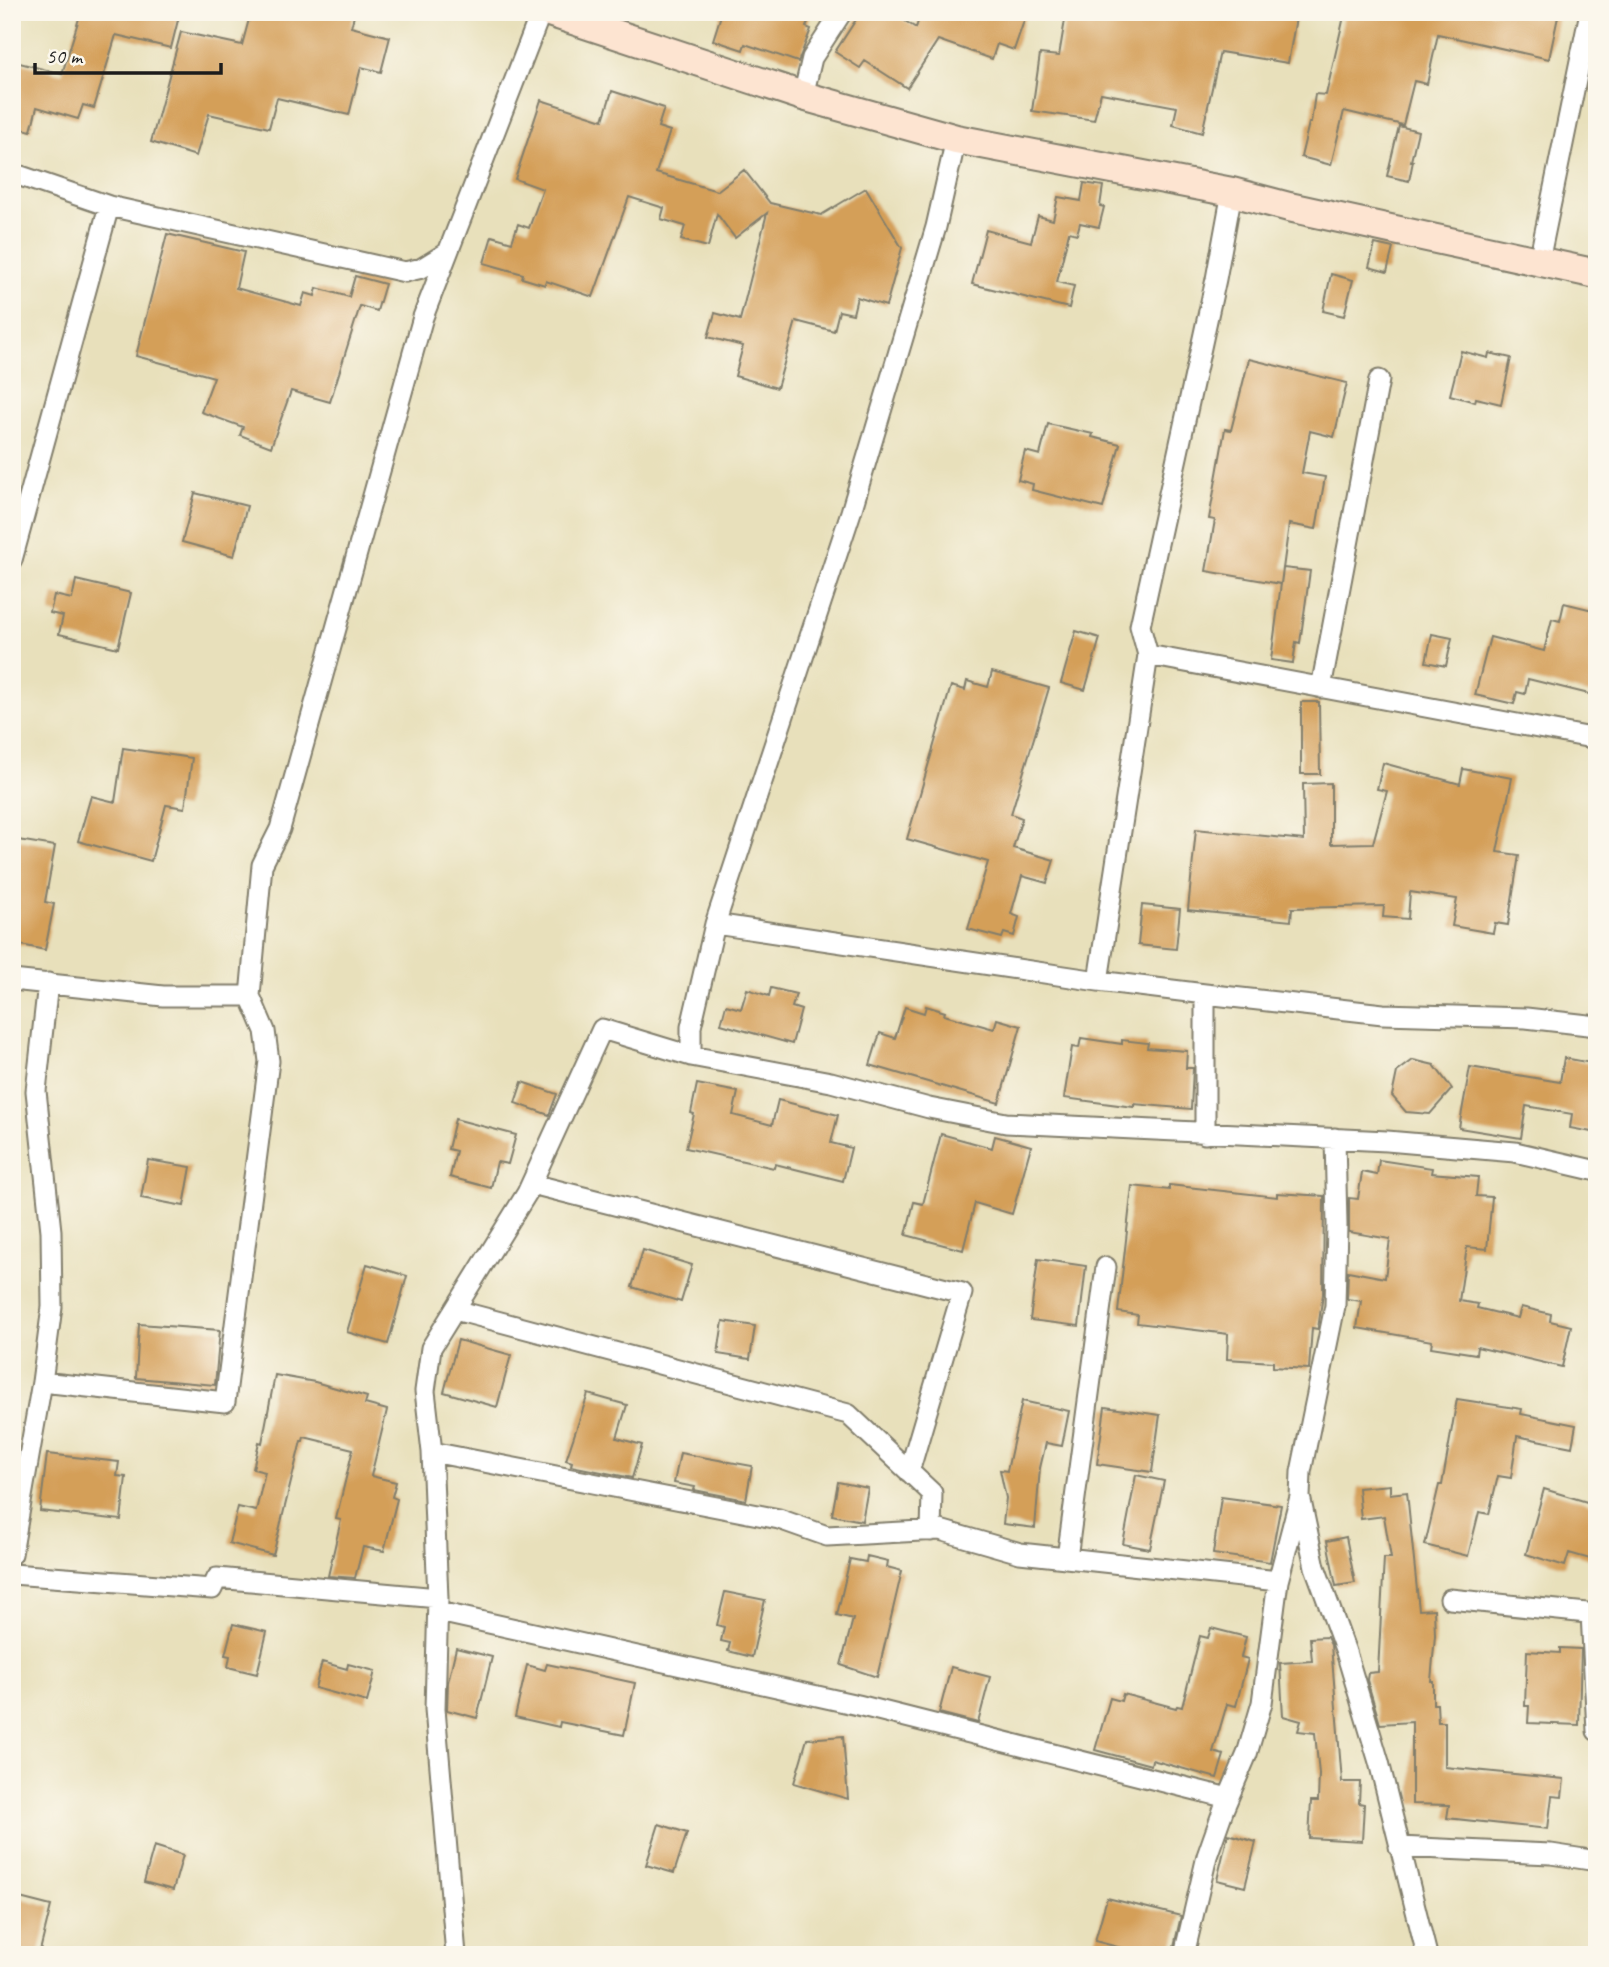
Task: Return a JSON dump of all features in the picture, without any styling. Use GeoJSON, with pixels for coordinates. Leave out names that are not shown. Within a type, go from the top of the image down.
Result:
{"type":"FeatureCollection","features":[{"type":"Feature","properties":{"kind":"street"},"geometry":{"type":"LineString","coordinates":[[42,1382],[225,1402],[269,1061],[265,1031],[250,996],[262,866],[280,829],[424,317],[541,12]]}},
{"type":"Feature","properties":{"kind":"street"},"geometry":{"type":"LineString","coordinates":[[549,12],[803,96],[956,139],[1232,192],[1289,207],[1597,274]]}},
{"type":"Feature","properties":{"kind":"street"},"geometry":{"type":"LineString","coordinates":[[803,96],[812,58],[842,12]]}},
{"type":"Feature","properties":{"kind":"street"},"geometry":{"type":"LineString","coordinates":[[1539,261],[1590,12]]}},
{"type":"Feature","properties":{"kind":"street"},"geometry":{"type":"LineString","coordinates":[[691,1056],[691,1027],[715,924],[851,512],[936,227],[956,139]]}},
{"type":"Feature","properties":{"kind":"street"},"geometry":{"type":"LineString","coordinates":[[12,173],[109,206],[405,272],[422,268],[448,252]]}},
{"type":"Feature","properties":{"kind":"street"},"geometry":{"type":"LineString","coordinates":[[1098,981],[1149,655],[1140,626],[1216,278],[1232,192]]}},
{"type":"Feature","properties":{"kind":"street"},"geometry":{"type":"LineString","coordinates":[[12,560],[109,206]]}},
{"type":"Feature","properties":{"kind":"street"},"geometry":{"type":"LineString","coordinates":[[1321,688],[1379,380]]}},
{"type":"Feature","properties":{"kind":"street"},"geometry":{"type":"LineString","coordinates":[[1149,655],[1597,739]]}},
{"type":"Feature","properties":{"kind":"street"},"geometry":{"type":"LineString","coordinates":[[715,924],[1205,995],[1383,1014],[1526,1018],[1597,1026]]}},
{"type":"Feature","properties":{"kind":"street"},"geometry":{"type":"LineString","coordinates":[[12,980],[163,996],[250,996]]}},
{"type":"Feature","properties":{"kind":"street"},"geometry":{"type":"LineString","coordinates":[[12,1554],[21,1451],[42,1382],[52,1307],[51,1231],[36,1091],[48,984]]}},
{"type":"Feature","properties":{"kind":"street"},"geometry":{"type":"LineString","coordinates":[[1205,995],[1205,1134]]}},
{"type":"Feature","properties":{"kind":"street"},"geometry":{"type":"LineString","coordinates":[[456,1955],[435,1709],[438,1605],[432,1452],[425,1391],[431,1348],[532,1184],[602,1029],[691,1056],[831,1082],[929,1108],[1006,1123],[1335,1138],[1514,1152],[1597,1171]]}},
{"type":"Feature","properties":{"kind":"street"},"geometry":{"type":"LineString","coordinates":[[1184,1955],[1207,1856],[1247,1754],[1262,1703],[1278,1581],[1300,1496],[1301,1472],[1335,1306],[1335,1138]]}},
{"type":"Feature","properties":{"kind":"street"},"geometry":{"type":"LineString","coordinates":[[532,1184],[962,1293],[909,1472]]}},
{"type":"Feature","properties":{"kind":"street"},"geometry":{"type":"LineString","coordinates":[[1068,1558],[1106,1267]]}},
{"type":"Feature","properties":{"kind":"street"},"geometry":{"type":"LineString","coordinates":[[454,1310],[848,1414],[932,1493],[932,1531]]}},
{"type":"Feature","properties":{"kind":"street"},"geometry":{"type":"LineString","coordinates":[[432,1452],[779,1519],[827,1536],[940,1530],[1020,1553],[1278,1581]]}},
{"type":"Feature","properties":{"kind":"street"},"geometry":{"type":"LineString","coordinates":[[1300,1496],[1315,1567],[1346,1651],[1379,1762],[1427,1955]]}},
{"type":"Feature","properties":{"kind":"street"},"geometry":{"type":"LineString","coordinates":[[12,1574],[212,1589],[217,1578],[438,1605],[858,1705],[1228,1798]]}},
{"type":"Feature","properties":{"kind":"street"},"geometry":{"type":"LineString","coordinates":[[1450,1599],[1594,1614],[1597,1731]]}},
{"type":"Feature","properties":{"kind":"street"},"geometry":{"type":"LineString","coordinates":[[1399,1847],[1551,1854],[1597,1861]]}},
{"type":"Feature","properties":{"kind":"building"},"geometry":{"type":"Polygon","coordinates":[[[81,12],[180,12],[171,48],[116,35],[94,108],[83,105],[78,119],[37,107],[31,131],[12,126],[12,61],[62,74],[81,12]]]}},
{"type":"Feature","properties":{"kind":"building"},"geometry":{"type":"Polygon","coordinates":[[[251,12],[339,12],[354,16],[351,27],[390,37],[381,72],[361,67],[349,115],[277,98],[269,128],[209,114],[196,156],[151,142],[181,32],[242,45],[251,12]]]}},
{"type":"Feature","properties":{"kind":"building"},"geometry":{"type":"Polygon","coordinates":[[[722,12],[812,12],[806,27],[811,29],[798,62],[745,44],[743,50],[713,40],[722,12]]]}},
{"type":"Feature","properties":{"kind":"building"},"geometry":{"type":"Polygon","coordinates":[[[861,12],[891,12],[916,28],[921,12],[1027,12],[1014,50],[997,44],[992,59],[938,40],[907,88],[865,61],[860,68],[835,52],[861,12]]]}},
{"type":"Feature","properties":{"kind":"building"},"geometry":{"type":"Polygon","coordinates":[[[1072,12],[1297,12],[1288,63],[1220,52],[1202,133],[1173,125],[1177,107],[1101,93],[1094,120],[1032,111],[1040,54],[1059,56],[1065,20],[1071,21],[1072,12]]]}},
{"type":"Feature","properties":{"kind":"building"},"geometry":{"type":"Polygon","coordinates":[[[1345,12],[1559,12],[1549,59],[1438,34],[1427,84],[1414,81],[1403,125],[1344,111],[1331,165],[1301,157],[1311,123],[1315,94],[1326,95],[1345,12]]]}},
{"type":"Feature","properties":{"kind":"building"},"geometry":{"type":"Polygon","coordinates":[[[612,91],[664,108],[658,127],[670,131],[656,173],[717,191],[744,170],[770,203],[821,215],[866,188],[902,248],[886,306],[857,297],[853,314],[839,311],[834,331],[796,321],[777,388],[735,376],[743,346],[708,337],[715,313],[740,320],[767,213],[735,238],[717,214],[708,247],[681,240],[685,226],[661,219],[664,208],[629,197],[593,297],[546,281],[545,285],[522,278],[523,274],[484,263],[492,236],[512,242],[518,224],[529,228],[543,189],[515,179],[541,100],[603,120],[612,91]]]}},
{"type":"Feature","properties":{"kind":"building"},"geometry":{"type":"Polygon","coordinates":[[[1399,126],[1418,131],[1409,181],[1387,176],[1399,126]]]}},
{"type":"Feature","properties":{"kind":"building"},"geometry":{"type":"Polygon","coordinates":[[[1084,183],[1103,186],[1100,206],[1104,207],[1099,227],[1080,223],[1077,234],[1069,232],[1057,282],[1074,286],[1069,308],[972,284],[986,230],[1031,242],[1038,216],[1053,220],[1058,197],[1081,201],[1084,183]]]}},
{"type":"Feature","properties":{"kind":"building"},"geometry":{"type":"Polygon","coordinates":[[[167,234],[244,252],[236,288],[301,306],[305,293],[315,296],[317,288],[349,297],[355,276],[385,284],[377,311],[360,306],[330,402],[291,391],[271,447],[240,435],[243,427],[201,412],[214,377],[136,356],[167,234]]]}},
{"type":"Feature","properties":{"kind":"building"},"geometry":{"type":"Polygon","coordinates":[[[1375,244],[1393,248],[1387,272],[1369,267],[1375,244]]]}},
{"type":"Feature","properties":{"kind":"building"},"geometry":{"type":"Polygon","coordinates":[[[1331,274],[1353,280],[1344,316],[1323,311],[1331,274]]]}},
{"type":"Feature","properties":{"kind":"building"},"geometry":{"type":"Polygon","coordinates":[[[1461,351],[1488,358],[1489,353],[1511,358],[1501,404],[1476,398],[1475,402],[1450,395],[1461,351]]]}},
{"type":"Feature","properties":{"kind":"building"},"geometry":{"type":"Polygon","coordinates":[[[1249,359],[1347,383],[1334,437],[1310,431],[1302,473],[1325,477],[1316,529],[1289,524],[1281,584],[1206,571],[1215,520],[1209,519],[1225,429],[1231,430],[1249,359]]]}},
{"type":"Feature","properties":{"kind":"building"},"geometry":{"type":"Polygon","coordinates":[[[1048,424],[1093,434],[1092,437],[1120,444],[1103,508],[1032,490],[1033,484],[1018,480],[1025,451],[1040,455],[1048,424]]]}},
{"type":"Feature","properties":{"kind":"building"},"geometry":{"type":"Polygon","coordinates":[[[195,493],[247,506],[234,556],[182,542],[195,493]]]}},
{"type":"Feature","properties":{"kind":"building"},"geometry":{"type":"Polygon","coordinates":[[[1283,568],[1310,571],[1300,643],[1296,642],[1293,663],[1271,660],[1283,568]]]}},
{"type":"Feature","properties":{"kind":"building"},"geometry":{"type":"Polygon","coordinates":[[[76,580],[131,593],[118,648],[59,634],[63,616],[50,613],[54,595],[72,599],[76,580]]]}},
{"type":"Feature","properties":{"kind":"building"},"geometry":{"type":"Polygon","coordinates":[[[1564,603],[1597,611],[1597,696],[1528,679],[1525,694],[1517,692],[1514,704],[1475,695],[1490,637],[1544,651],[1552,619],[1560,621],[1564,603]]]}},
{"type":"Feature","properties":{"kind":"building"},"geometry":{"type":"Polygon","coordinates":[[[1076,631],[1100,638],[1085,690],[1061,683],[1076,631]]]}},
{"type":"Feature","properties":{"kind":"building"},"geometry":{"type":"Polygon","coordinates":[[[1432,634],[1452,638],[1446,666],[1426,662],[1432,634]]]}},
{"type":"Feature","properties":{"kind":"building"},"geometry":{"type":"Polygon","coordinates":[[[992,672],[1049,688],[1011,814],[1022,818],[1013,848],[1054,860],[1047,883],[1022,876],[1011,914],[1019,917],[1014,936],[1004,933],[1002,938],[968,929],[988,862],[907,839],[951,686],[965,690],[967,681],[988,687],[992,672]]]}},
{"type":"Feature","properties":{"kind":"building"},"geometry":{"type":"Polygon","coordinates":[[[1301,702],[1319,702],[1320,774],[1301,774],[1301,702]]]}},
{"type":"Feature","properties":{"kind":"building"},"geometry":{"type":"Polygon","coordinates":[[[123,748],[192,758],[185,808],[166,805],[151,861],[78,841],[91,796],[115,802],[123,748]]]}},
{"type":"Feature","properties":{"kind":"building"},"geometry":{"type":"Polygon","coordinates":[[[1383,763],[1460,784],[1463,769],[1512,778],[1497,852],[1519,855],[1508,925],[1495,923],[1493,933],[1452,926],[1457,899],[1410,892],[1408,919],[1383,917],[1384,906],[1292,908],[1291,921],[1188,910],[1196,829],[1304,840],[1303,784],[1331,783],[1331,844],[1373,843],[1387,791],[1377,789],[1383,763]]]}},
{"type":"Feature","properties":{"kind":"building"},"geometry":{"type":"Polygon","coordinates":[[[12,839],[55,846],[45,902],[54,904],[45,950],[12,943],[12,839]]]}},
{"type":"Feature","properties":{"kind":"building"},"geometry":{"type":"Polygon","coordinates":[[[1142,905],[1180,909],[1176,949],[1138,945],[1142,905]]]}},
{"type":"Feature","properties":{"kind":"building"},"geometry":{"type":"Polygon","coordinates":[[[771,988],[796,994],[792,1007],[801,1010],[792,1044],[721,1024],[726,1005],[741,1009],[747,989],[769,996],[771,988]]]}},
{"type":"Feature","properties":{"kind":"building"},"geometry":{"type":"Polygon","coordinates":[[[926,1006],[945,1012],[944,1015],[994,1029],[997,1019],[1021,1026],[999,1103],[870,1065],[880,1033],[895,1038],[905,1007],[924,1013],[926,1006]]]}},
{"type":"Feature","properties":{"kind":"building"},"geometry":{"type":"Polygon","coordinates":[[[1081,1038],[1122,1044],[1122,1040],[1148,1043],[1147,1048],[1187,1051],[1186,1068],[1193,1068],[1191,1109],[1134,1104],[1134,1107],[1064,1098],[1072,1047],[1079,1048],[1081,1038]]]}},
{"type":"Feature","properties":{"kind":"building"},"geometry":{"type":"Polygon","coordinates":[[[1564,1058],[1597,1064],[1597,1133],[1570,1128],[1572,1114],[1526,1106],[1521,1138],[1459,1128],[1470,1067],[1560,1082],[1564,1058]]]}},
{"type":"Feature","properties":{"kind":"building"},"geometry":{"type":"Polygon","coordinates":[[[1413,1060],[1434,1065],[1452,1089],[1430,1114],[1406,1112],[1392,1096],[1397,1072],[1413,1060]]]}},
{"type":"Feature","properties":{"kind":"building"},"geometry":{"type":"Polygon","coordinates":[[[522,1082],[557,1094],[549,1115],[515,1103],[522,1082]]]}},
{"type":"Feature","properties":{"kind":"building"},"geometry":{"type":"Polygon","coordinates":[[[697,1084],[738,1092],[733,1115],[772,1125],[778,1100],[838,1115],[831,1143],[851,1148],[843,1181],[775,1164],[774,1168],[686,1148],[694,1114],[691,1113],[697,1084]]]}},
{"type":"Feature","properties":{"kind":"building"},"geometry":{"type":"Polygon","coordinates":[[[455,1119],[516,1135],[508,1164],[497,1162],[491,1188],[450,1177],[456,1151],[448,1149],[455,1119]]]}},
{"type":"Feature","properties":{"kind":"building"},"geometry":{"type":"Polygon","coordinates":[[[941,1134],[992,1148],[995,1136],[1031,1146],[1012,1214],[975,1203],[963,1250],[906,1235],[914,1202],[923,1204],[941,1134]]]}},
{"type":"Feature","properties":{"kind":"building"},"geometry":{"type":"Polygon","coordinates":[[[148,1160],[191,1167],[184,1206],[141,1198],[148,1160]]]}},
{"type":"Feature","properties":{"kind":"building"},"geometry":{"type":"Polygon","coordinates":[[[1379,1160],[1432,1168],[1431,1173],[1478,1177],[1476,1196],[1492,1197],[1487,1249],[1467,1247],[1459,1301],[1478,1304],[1477,1308],[1518,1318],[1521,1307],[1551,1314],[1550,1321],[1571,1326],[1562,1367],[1477,1347],[1476,1354],[1431,1347],[1432,1341],[1357,1328],[1361,1301],[1347,1299],[1348,1271],[1385,1278],[1390,1239],[1349,1232],[1349,1198],[1358,1199],[1362,1172],[1377,1175],[1379,1160]]]}},
{"type":"Feature","properties":{"kind":"building"},"geometry":{"type":"Polygon","coordinates":[[[1169,1185],[1277,1197],[1277,1193],[1324,1196],[1323,1294],[1318,1329],[1312,1328],[1309,1369],[1273,1367],[1273,1362],[1227,1359],[1228,1334],[1137,1323],[1138,1315],[1118,1312],[1132,1186],[1169,1190],[1169,1185]]]}},
{"type":"Feature","properties":{"kind":"building"},"geometry":{"type":"Polygon","coordinates":[[[643,1250],[692,1265],[681,1302],[632,1287],[643,1250]]]}},
{"type":"Feature","properties":{"kind":"building"},"geometry":{"type":"Polygon","coordinates":[[[1038,1259],[1086,1266],[1079,1326],[1030,1320],[1038,1259]]]}},
{"type":"Feature","properties":{"kind":"building"},"geometry":{"type":"Polygon","coordinates":[[[367,1264],[407,1276],[388,1344],[347,1332],[367,1264]]]}},
{"type":"Feature","properties":{"kind":"building"},"geometry":{"type":"Polygon","coordinates":[[[723,1321],[755,1326],[750,1359],[718,1354],[723,1321]]]}},
{"type":"Feature","properties":{"kind":"building"},"geometry":{"type":"Polygon","coordinates":[[[139,1324],[220,1330],[215,1385],[136,1378],[139,1324]]]}},
{"type":"Feature","properties":{"kind":"building"},"geometry":{"type":"Polygon","coordinates":[[[458,1340],[511,1355],[497,1407],[444,1392],[458,1340]]]}},
{"type":"Feature","properties":{"kind":"building"},"geometry":{"type":"Polygon","coordinates":[[[275,1375],[315,1382],[367,1397],[365,1404],[387,1410],[371,1476],[396,1482],[392,1497],[397,1499],[384,1551],[363,1547],[355,1578],[328,1576],[341,1520],[336,1519],[353,1449],[304,1437],[273,1555],[229,1543],[238,1507],[256,1511],[265,1472],[253,1469],[259,1442],[262,1443],[275,1375]]]}},
{"type":"Feature","properties":{"kind":"building"},"geometry":{"type":"Polygon","coordinates":[[[588,1394],[627,1405],[617,1438],[642,1445],[632,1478],[571,1466],[572,1462],[566,1460],[588,1394]]]}},
{"type":"Feature","properties":{"kind":"building"},"geometry":{"type":"Polygon","coordinates":[[[1457,1399],[1522,1409],[1521,1414],[1576,1425],[1572,1447],[1517,1436],[1511,1478],[1498,1476],[1489,1514],[1479,1512],[1468,1556],[1425,1545],[1439,1485],[1442,1485],[1457,1399]]]}},
{"type":"Feature","properties":{"kind":"building"},"geometry":{"type":"Polygon","coordinates":[[[1022,1401],[1069,1411],[1062,1446],[1046,1443],[1040,1468],[1035,1528],[1003,1524],[1006,1498],[1000,1470],[1007,1471],[1022,1401]]]}},
{"type":"Feature","properties":{"kind":"building"},"geometry":{"type":"Polygon","coordinates":[[[1105,1407],[1160,1415],[1152,1472],[1097,1464],[1105,1407]]]}},
{"type":"Feature","properties":{"kind":"building"},"geometry":{"type":"Polygon","coordinates":[[[680,1453],[752,1466],[746,1500],[694,1490],[695,1487],[674,1483],[680,1453]]]}},
{"type":"Feature","properties":{"kind":"building"},"geometry":{"type":"Polygon","coordinates":[[[47,1454],[119,1462],[117,1476],[126,1477],[121,1520],[40,1511],[47,1454]]]}},
{"type":"Feature","properties":{"kind":"building"},"geometry":{"type":"Polygon","coordinates":[[[1136,1475],[1164,1481],[1150,1549],[1123,1544],[1136,1475]]]}},
{"type":"Feature","properties":{"kind":"building"},"geometry":{"type":"Polygon","coordinates":[[[838,1482],[868,1488],[862,1521],[832,1515],[838,1482]]]}},
{"type":"Feature","properties":{"kind":"building"},"geometry":{"type":"Polygon","coordinates":[[[1390,1485],[1390,1494],[1407,1492],[1419,1610],[1434,1609],[1431,1681],[1438,1722],[1445,1722],[1445,1767],[1564,1779],[1562,1797],[1552,1796],[1548,1829],[1447,1818],[1449,1805],[1412,1804],[1412,1722],[1380,1724],[1367,1680],[1368,1673],[1378,1672],[1384,1558],[1391,1558],[1384,1516],[1361,1519],[1358,1488],[1390,1485]]]}},
{"type":"Feature","properties":{"kind":"building"},"geometry":{"type":"Polygon","coordinates":[[[1544,1489],[1597,1505],[1597,1561],[1569,1553],[1565,1566],[1526,1554],[1544,1489]]]}},
{"type":"Feature","properties":{"kind":"building"},"geometry":{"type":"Polygon","coordinates":[[[1221,1497],[1281,1505],[1270,1562],[1213,1554],[1221,1497]]]}},
{"type":"Feature","properties":{"kind":"building"},"geometry":{"type":"Polygon","coordinates":[[[1346,1537],[1355,1583],[1336,1586],[1327,1541],[1346,1537]]]}},
{"type":"Feature","properties":{"kind":"building"},"geometry":{"type":"Polygon","coordinates":[[[867,1556],[888,1561],[887,1567],[902,1571],[877,1677],[841,1665],[853,1619],[837,1615],[850,1559],[866,1562],[867,1556]]]}},
{"type":"Feature","properties":{"kind":"building"},"geometry":{"type":"Polygon","coordinates":[[[725,1592],[765,1600],[752,1657],[728,1651],[730,1643],[721,1641],[724,1627],[717,1625],[725,1592]]]}},
{"type":"Feature","properties":{"kind":"building"},"geometry":{"type":"Polygon","coordinates":[[[233,1624],[267,1632],[257,1674],[228,1667],[230,1656],[225,1655],[233,1624]]]}},
{"type":"Feature","properties":{"kind":"building"},"geometry":{"type":"Polygon","coordinates":[[[1211,1628],[1246,1637],[1241,1657],[1248,1659],[1236,1706],[1227,1704],[1213,1752],[1224,1755],[1217,1778],[1152,1760],[1151,1765],[1095,1750],[1110,1698],[1121,1701],[1123,1694],[1176,1708],[1182,1707],[1200,1636],[1208,1638],[1211,1628]]]}},
{"type":"Feature","properties":{"kind":"building"},"geometry":{"type":"Polygon","coordinates":[[[1327,1637],[1331,1645],[1342,1782],[1360,1782],[1359,1803],[1364,1804],[1362,1841],[1309,1838],[1311,1801],[1318,1801],[1319,1774],[1315,1733],[1298,1731],[1301,1721],[1283,1716],[1280,1663],[1312,1661],[1310,1638],[1327,1637]]]}},
{"type":"Feature","properties":{"kind":"building"},"geometry":{"type":"Polygon","coordinates":[[[456,1648],[492,1657],[477,1718],[447,1710],[448,1682],[456,1648]]]}},
{"type":"Feature","properties":{"kind":"building"},"geometry":{"type":"Polygon","coordinates":[[[1560,1648],[1581,1649],[1579,1725],[1528,1723],[1529,1706],[1525,1706],[1527,1651],[1560,1653],[1560,1648]]]}},
{"type":"Feature","properties":{"kind":"building"},"geometry":{"type":"Polygon","coordinates":[[[322,1662],[347,1669],[348,1664],[375,1671],[367,1702],[315,1688],[322,1662]]]}},
{"type":"Feature","properties":{"kind":"building"},"geometry":{"type":"Polygon","coordinates":[[[547,1664],[635,1683],[624,1735],[560,1722],[559,1727],[515,1717],[527,1665],[545,1670],[547,1664]]]}},
{"type":"Feature","properties":{"kind":"building"},"geometry":{"type":"Polygon","coordinates":[[[951,1667],[990,1677],[978,1723],[939,1713],[951,1667]]]}},
{"type":"Feature","properties":{"kind":"building"},"geometry":{"type":"Polygon","coordinates":[[[843,1736],[848,1799],[794,1783],[807,1739],[843,1736]]]}},
{"type":"Feature","properties":{"kind":"building"},"geometry":{"type":"Polygon","coordinates":[[[659,1824],[687,1833],[674,1873],[646,1865],[659,1824]]]}},
{"type":"Feature","properties":{"kind":"building"},"geometry":{"type":"Polygon","coordinates":[[[1228,1834],[1256,1842],[1245,1887],[1217,1880],[1228,1834]]]}},
{"type":"Feature","properties":{"kind":"building"},"geometry":{"type":"Polygon","coordinates":[[[154,1846],[183,1855],[173,1890],[144,1882],[154,1846]]]}},
{"type":"Feature","properties":{"kind":"building"},"geometry":{"type":"Polygon","coordinates":[[[12,1896],[51,1906],[39,1955],[12,1948],[12,1896]]]}},
{"type":"Feature","properties":{"kind":"building"},"geometry":{"type":"Polygon","coordinates":[[[1107,1898],[1181,1916],[1172,1955],[1148,1955],[1095,1941],[1107,1898]]]}}]}
